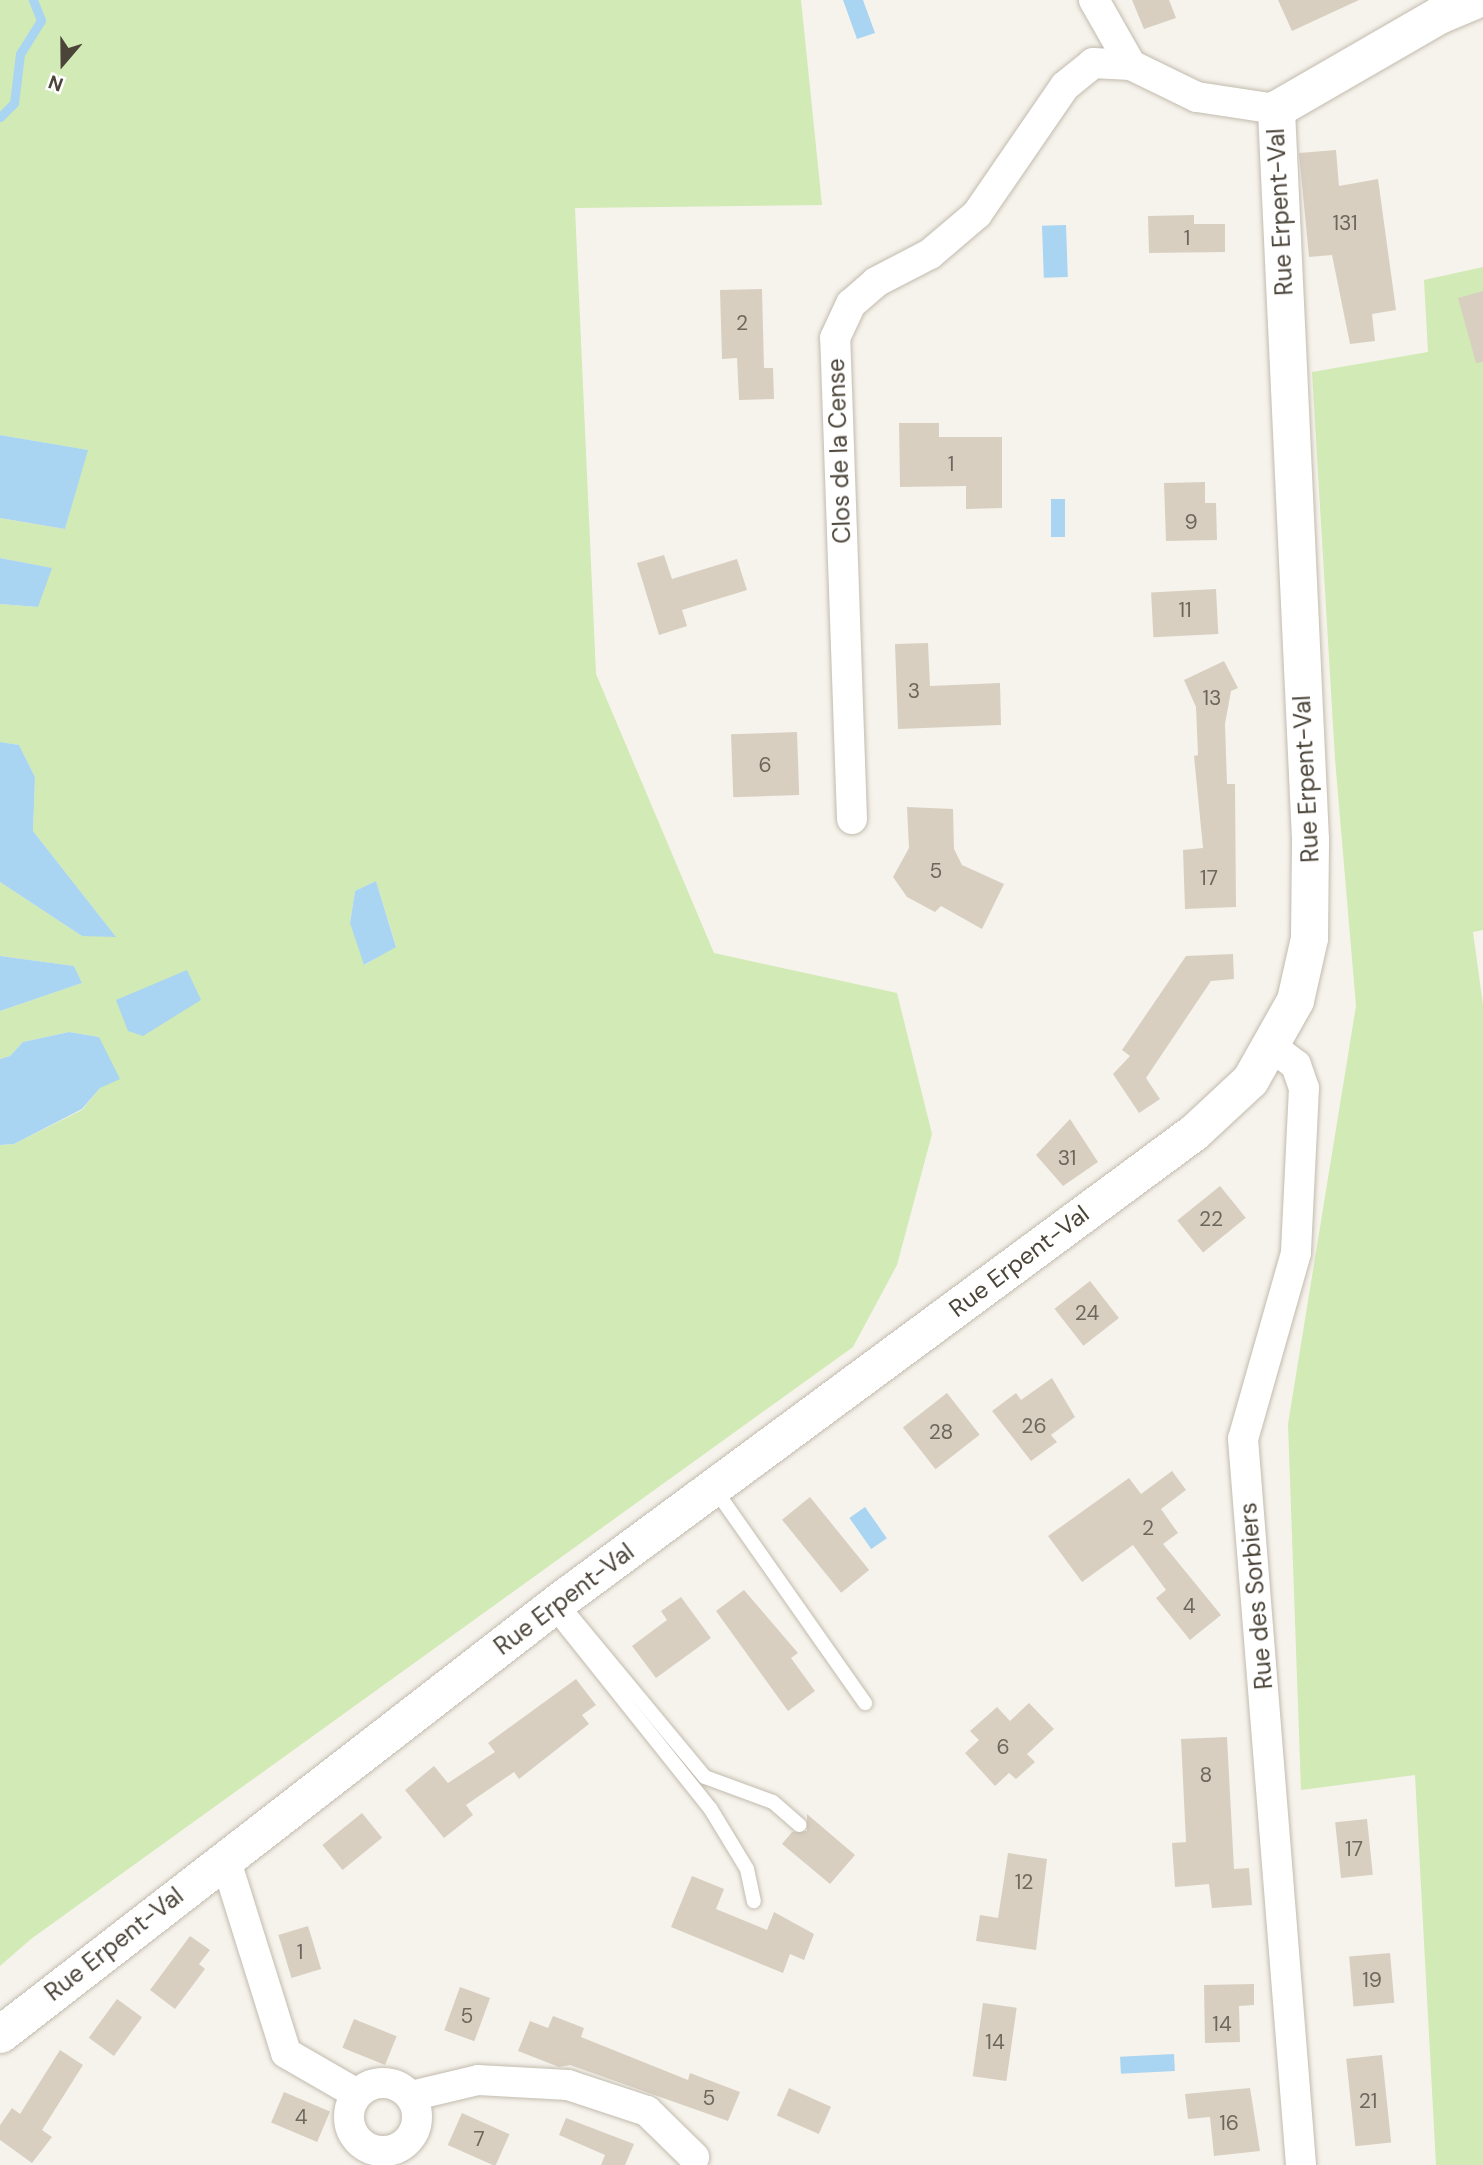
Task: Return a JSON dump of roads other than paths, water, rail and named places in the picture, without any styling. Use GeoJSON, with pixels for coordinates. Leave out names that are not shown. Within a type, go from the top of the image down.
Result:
{"type":"FeatureCollection","features":[{"type":"Feature","properties":{"kind":"street"},"geometry":{"type":"LineString","coordinates":[[1094,0],[1131,65],[1197,97],[1276,109],[1438,15],[1474,0]]}},
{"type":"Feature","properties":{"kind":"street","name":"Clos de la Cense"},"geometry":{"type":"LineString","coordinates":[[852,819],[835,338],[851,304],[876,282],[930,254],[977,214],[1065,86],[1093,63],[1131,65]]}},
{"type":"Feature","properties":{"kind":"street","name":"Rue Erpent-Val"},"geometry":{"type":"LineString","coordinates":[[0,2034],[554,1605],[1194,1132],[1250,1080],[1272,1047],[1296,1000],[1309,938],[1310,839],[1276,109]]}},
{"type":"Feature","properties":{"kind":"street","name":"Rue des Sorbiers"},"geometry":{"type":"LineString","coordinates":[[1272,1047],[1296,1065],[1304,1088],[1296,1253],[1243,1439],[1301,2165]]}},
{"type":"Feature","properties":{"kind":"street"},"geometry":{"type":"LineString","coordinates":[[225,1858],[286,2053],[357,2094]]}},
{"type":"Feature","properties":{"kind":"street"},"geometry":{"type":"LineString","coordinates":[[411,2096],[478,2080],[568,2085],[647,2111],[694,2157]]}},
{"type":"Feature","properties":{"kind":"street"},"geometry":{"type":"LineString","coordinates":[[385,2082],[411,2096],[418,2113],[411,2155],[384,2152],[360,2155],[350,2121],[357,2094],[385,2082]]}},
{"type":"Feature","properties":{"kind":"lane"},"geometry":{"type":"LineString","coordinates":[[713,1487],[864,1703]]}},
{"type":"Feature","properties":{"kind":"lane"},"geometry":{"type":"LineString","coordinates":[[554,1605],[705,1777],[773,1802],[799,1825]]}},
{"type":"Feature","properties":{"kind":"lane"},"geometry":{"type":"LineString","coordinates":[[554,1605],[710,1808],[747,1869],[754,1901]]}},
{"type":"Feature","properties":{"kind":"water"},"geometry":{"type":"Polygon","coordinates":[[[843,0],[863,0],[875,33],[857,39],[843,0]]]}},
{"type":"Feature","properties":{"kind":"water"},"geometry":{"type":"Polygon","coordinates":[[[1066,225],[1068,277],[1044,278],[1042,226],[1066,225]]]}},
{"type":"Feature","properties":{"kind":"water"},"geometry":{"type":"Polygon","coordinates":[[[0,435],[88,450],[65,529],[0,518],[0,435]]]}},
{"type":"Feature","properties":{"kind":"water"},"geometry":{"type":"Polygon","coordinates":[[[1051,499],[1065,499],[1065,537],[1051,537],[1051,499]]]}},
{"type":"Feature","properties":{"kind":"water"},"geometry":{"type":"Polygon","coordinates":[[[0,558],[52,568],[38,607],[0,604],[0,558]]]}},
{"type":"Feature","properties":{"kind":"water"},"geometry":{"type":"Polygon","coordinates":[[[0,742],[19,745],[35,777],[33,831],[116,937],[82,936],[0,882],[0,742]]]}},
{"type":"Feature","properties":{"kind":"water"},"geometry":{"type":"Polygon","coordinates":[[[376,881],[396,947],[364,965],[350,923],[355,891],[376,881]]]}},
{"type":"Feature","properties":{"kind":"water"},"geometry":{"type":"Polygon","coordinates":[[[0,956],[74,966],[82,983],[0,1011],[0,956]]]}},
{"type":"Feature","properties":{"kind":"water"},"geometry":{"type":"Polygon","coordinates":[[[187,970],[201,1000],[143,1036],[128,1031],[116,1000],[187,970]]]}},
{"type":"Feature","properties":{"kind":"water"},"geometry":{"type":"Polygon","coordinates":[[[69,1032],[99,1037],[120,1079],[100,1088],[82,1109],[14,1144],[0,1145],[0,1059],[10,1056],[23,1042],[69,1032]]]}},
{"type":"Feature","properties":{"kind":"water"},"geometry":{"type":"Polygon","coordinates":[[[865,1507],[887,1538],[871,1549],[849,1518],[865,1507]]]}},
{"type":"Feature","properties":{"kind":"water"},"geometry":{"type":"Polygon","coordinates":[[[1174,2054],[1175,2071],[1121,2074],[1120,2057],[1174,2054]]]}},
{"type":"Feature","properties":{"kind":"waterway"},"geometry":{"type":"LineString","coordinates":[[0,117],[14,103],[20,54],[41,20],[33,0]]}}]}
